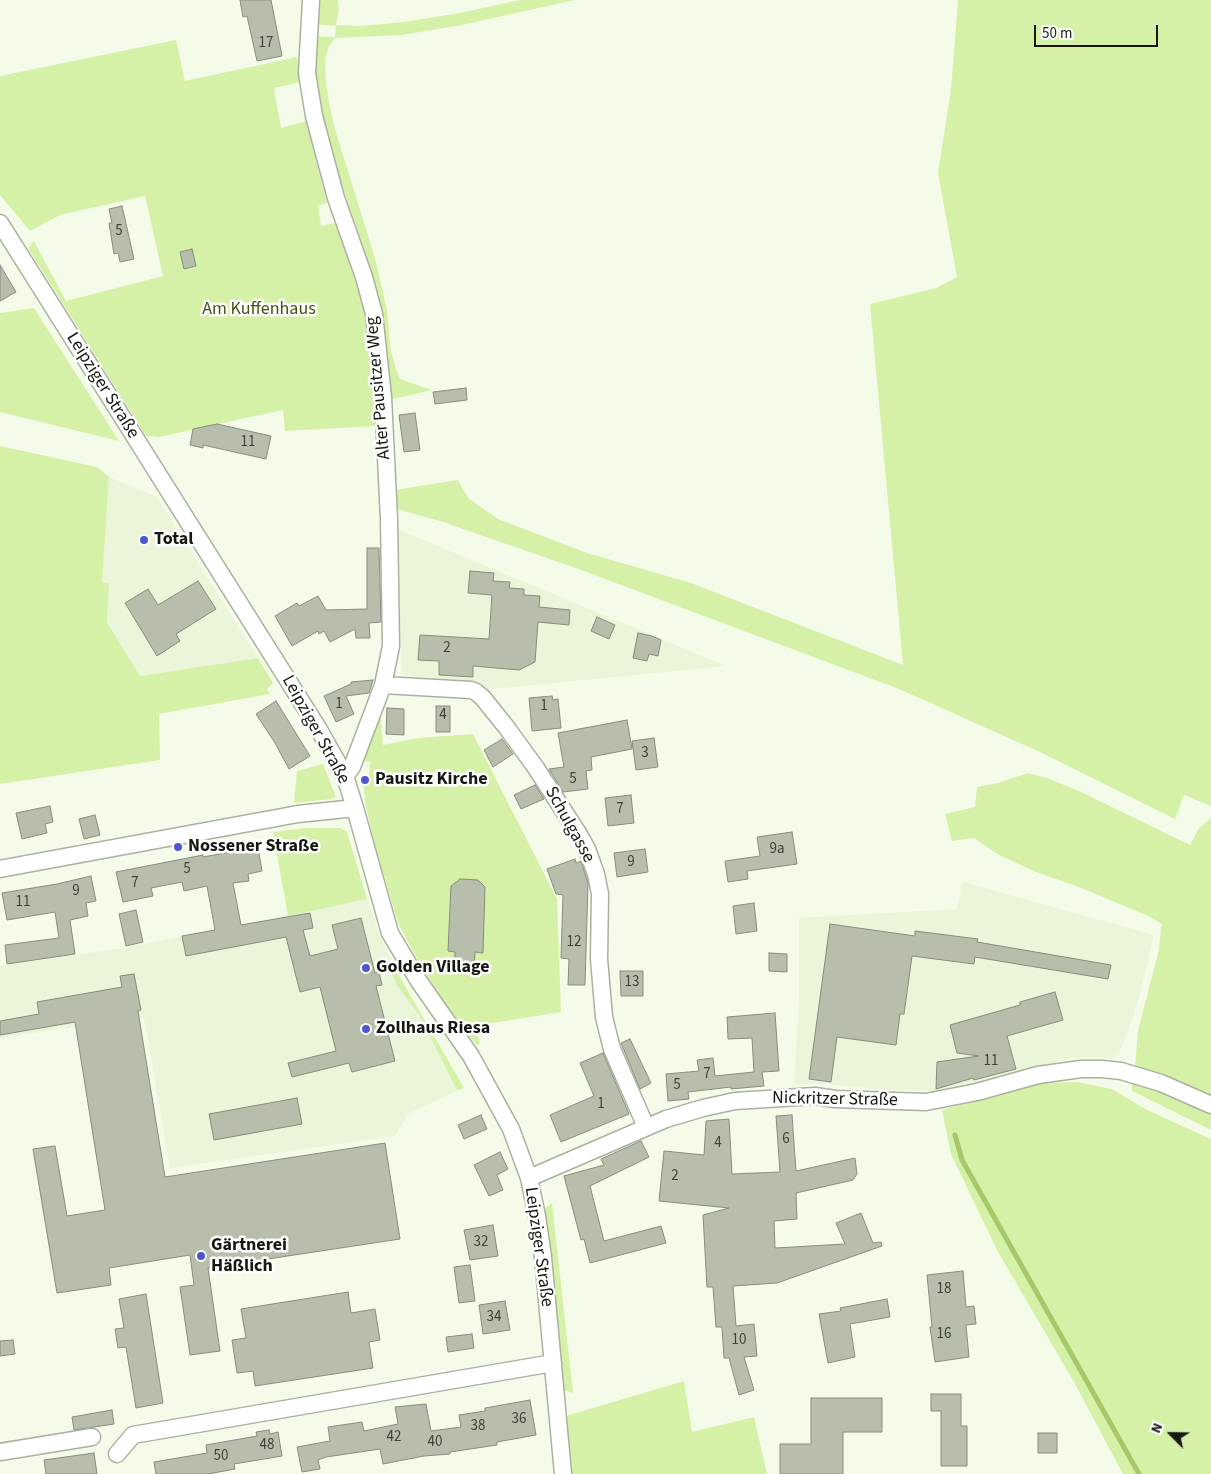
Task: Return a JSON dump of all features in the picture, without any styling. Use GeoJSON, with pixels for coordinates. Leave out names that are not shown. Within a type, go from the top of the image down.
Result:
{"type":"FeatureCollection","features":[{"type":"Feature","properties":{"kind":"street","name":"Alter Pausitzer Weg"},"geometry":{"type":"LineString","coordinates":[[310,0],[308,73],[314,116],[336,198],[364,277],[374,314],[379,351],[385,432],[389,520],[392,646],[383,685],[352,767],[345,776]]}},
{"type":"Feature","properties":{"kind":"street","name":"Leipziger Straße"},"geometry":{"type":"LineString","coordinates":[[0,223],[142,451],[197,533],[318,728],[345,776],[390,933],[418,980],[471,1056],[511,1129],[529,1178],[537,1216],[543,1257],[563,1474]]}},
{"type":"Feature","properties":{"kind":"street","name":"Schulgasse"},"geometry":{"type":"LineString","coordinates":[[383,685],[471,690],[476,692],[501,720],[536,768],[578,833],[587,849],[596,874],[600,894],[599,959],[604,1017],[612,1050],[646,1127]]}},
{"type":"Feature","properties":{"kind":"street"},"geometry":{"type":"LineString","coordinates":[[0,869],[298,814],[355,808]]}},
{"type":"Feature","properties":{"kind":"street","name":"Nickritzer Straße"},"geometry":{"type":"LineString","coordinates":[[529,1178],[666,1119],[735,1101],[815,1096],[896,1102],[926,1102],[977,1092],[1038,1075],[1081,1069],[1122,1071],[1161,1083],[1211,1105]]}},
{"type":"Feature","properties":{"kind":"street"},"geometry":{"type":"LineString","coordinates":[[117,1454],[133,1435],[553,1363]]}},
{"type":"Feature","properties":{"kind":"street"},"geometry":{"type":"LineString","coordinates":[[0,1452],[92,1437]]}},
{"type":"Feature","properties":{"kind":"shaded area","name":"Total"},"geometry":{"type":"Polygon","coordinates":[[[109,477],[157,497],[258,658],[140,676],[107,622],[109,583],[102,583],[109,477]]]}},
{"type":"Feature","properties":{"kind":"shaded area"},"geometry":{"type":"Polygon","coordinates":[[[397,529],[726,666],[483,690],[473,681],[468,684],[412,678],[402,673],[397,529]]]}},
{"type":"Feature","properties":{"kind":"shaded area"},"geometry":{"type":"Polygon","coordinates":[[[963,882],[1154,935],[1139,998],[1124,1042],[1115,1058],[1071,1058],[972,1084],[935,1091],[877,1089],[826,1084],[794,1084],[799,999],[799,918],[956,909],[963,882]]]}},
{"type":"Feature","properties":{"kind":"shaded area"},"geometry":{"type":"Polygon","coordinates":[[[367,899],[385,948],[397,972],[464,1088],[409,1113],[395,1136],[170,1168],[144,1017],[0,1038],[0,966],[130,947],[367,899]]]}},
{"type":"Feature","properties":{"kind":"green space"},"geometry":{"type":"Polygon","coordinates":[[[317,0],[338,0],[339,10],[336,25],[361,26],[404,22],[460,13],[520,0],[575,0],[462,25],[402,35],[335,38],[329,46],[325,59],[329,103],[335,129],[375,258],[387,310],[391,352],[396,369],[400,379],[432,390],[389,400],[379,314],[368,262],[320,118],[313,61],[315,36],[335,37],[336,26],[313,24],[317,0]]]}},
{"type":"Feature","properties":{"kind":"green space"},"geometry":{"type":"Polygon","coordinates":[[[958,0],[1211,0],[1211,806],[1184,795],[1175,819],[1042,753],[899,689],[581,570],[443,522],[397,509],[395,490],[458,480],[468,498],[498,519],[587,553],[691,583],[903,665],[870,304],[936,288],[957,277],[938,173],[951,89],[958,0]]]}},
{"type":"Feature","properties":{"kind":"green space","name":"Am Kuffenhaus"},"geometry":{"type":"Polygon","coordinates":[[[176,40],[185,81],[297,57],[300,82],[274,88],[281,128],[306,121],[327,203],[318,206],[321,226],[334,223],[338,227],[365,313],[371,350],[368,351],[369,356],[371,356],[377,426],[285,431],[283,410],[159,437],[146,436],[28,248],[34,241],[66,301],[163,276],[145,196],[60,215],[30,231],[0,195],[0,76],[176,40]]]}},
{"type":"Feature","properties":{"kind":"green space"},"geometry":{"type":"Polygon","coordinates":[[[34,308],[119,441],[0,412],[0,313],[34,308]]]}},
{"type":"Feature","properties":{"kind":"green space"},"geometry":{"type":"Polygon","coordinates":[[[0,446],[97,467],[109,477],[102,583],[109,583],[107,622],[140,676],[258,658],[273,683],[267,689],[270,694],[159,714],[160,760],[0,784],[0,446]]]}},
{"type":"Feature","properties":{"kind":"green space"},"geometry":{"type":"Polygon","coordinates":[[[380,709],[383,745],[417,738],[473,734],[557,899],[561,1012],[475,1026],[480,1044],[477,1045],[458,1023],[422,968],[398,923],[372,835],[365,801],[363,777],[369,776],[370,762],[363,761],[380,709]]]}},
{"type":"Feature","properties":{"kind":"green space"},"geometry":{"type":"Polygon","coordinates":[[[323,764],[336,797],[294,803],[297,771],[323,764]]]}},
{"type":"Feature","properties":{"kind":"green space"},"geometry":{"type":"Polygon","coordinates":[[[1028,773],[1047,778],[1079,791],[1190,845],[1199,828],[1211,818],[1211,1096],[1164,1076],[1135,1067],[1138,1030],[1158,954],[1162,924],[1148,916],[1079,887],[1036,872],[997,854],[974,838],[952,841],[945,814],[975,807],[977,787],[998,783],[1028,773]]]}},
{"type":"Feature","properties":{"kind":"green space"},"geometry":{"type":"Polygon","coordinates":[[[306,828],[340,828],[347,832],[367,899],[288,916],[273,832],[306,828]]]}},
{"type":"Feature","properties":{"kind":"green space"},"geometry":{"type":"Polygon","coordinates":[[[397,972],[464,1088],[457,1090],[419,1015],[397,985],[392,974],[397,972]]]}},
{"type":"Feature","properties":{"kind":"green space"},"geometry":{"type":"Polygon","coordinates":[[[1077,1082],[1112,1089],[1147,1110],[1211,1139],[1211,1474],[1123,1474],[1075,1384],[997,1250],[951,1154],[942,1110],[1041,1083],[1077,1082]]]}},
{"type":"Feature","properties":{"kind":"green space"},"geometry":{"type":"Polygon","coordinates":[[[1132,1082],[1211,1113],[1211,1130],[1132,1091],[1132,1082]]]}},
{"type":"Feature","properties":{"kind":"green space"},"geometry":{"type":"Polygon","coordinates":[[[552,1203],[573,1393],[564,1390],[559,1350],[545,1208],[552,1203]]]}},
{"type":"Feature","properties":{"kind":"green space"},"geometry":{"type":"Polygon","coordinates":[[[684,1381],[692,1432],[754,1417],[767,1474],[572,1474],[566,1416],[684,1381]]]}},
{"type":"Feature","properties":{"kind":"building"},"geometry":{"type":"Polygon","coordinates":[[[240,0],[271,0],[282,56],[257,61],[247,16],[243,17],[240,0]]]}},
{"type":"Feature","properties":{"kind":"building"},"geometry":{"type":"Polygon","coordinates":[[[122,206],[134,259],[120,262],[118,253],[114,254],[109,223],[112,223],[109,209],[122,206]]]}},
{"type":"Feature","properties":{"kind":"building"},"geometry":{"type":"Polygon","coordinates":[[[192,249],[196,266],[184,269],[180,252],[192,249]]]}},
{"type":"Feature","properties":{"kind":"building"},"geometry":{"type":"Polygon","coordinates":[[[0,265],[16,292],[0,301],[0,265]]]}},
{"type":"Feature","properties":{"kind":"building"},"geometry":{"type":"Polygon","coordinates":[[[466,388],[467,400],[435,404],[433,392],[466,388]]]}},
{"type":"Feature","properties":{"kind":"building"},"geometry":{"type":"Polygon","coordinates":[[[415,413],[420,450],[404,452],[399,415],[415,413]]]}},
{"type":"Feature","properties":{"kind":"building"},"geometry":{"type":"Polygon","coordinates":[[[217,424],[271,436],[266,459],[203,445],[203,448],[190,445],[193,429],[217,424]]]}},
{"type":"Feature","properties":{"kind":"building"},"geometry":{"type":"Polygon","coordinates":[[[367,548],[379,548],[381,622],[369,623],[370,638],[356,638],[355,629],[330,642],[324,631],[319,634],[318,631],[292,646],[275,616],[297,603],[299,606],[318,596],[326,610],[367,609],[367,548]]]}},
{"type":"Feature","properties":{"kind":"building"},"geometry":{"type":"Polygon","coordinates":[[[470,571],[494,573],[493,581],[510,582],[509,588],[524,589],[524,595],[540,596],[539,607],[570,610],[569,625],[538,622],[535,662],[519,670],[473,666],[473,677],[439,675],[439,661],[418,660],[420,635],[489,639],[492,595],[468,593],[470,571]]]}},
{"type":"Feature","properties":{"kind":"building"},"geometry":{"type":"Polygon","coordinates":[[[198,581],[216,609],[176,634],[180,641],[157,656],[125,603],[148,589],[158,605],[198,581]]]}},
{"type":"Feature","properties":{"kind":"building"},"geometry":{"type":"Polygon","coordinates":[[[597,617],[615,625],[609,639],[591,631],[597,617]]]}},
{"type":"Feature","properties":{"kind":"building"},"geometry":{"type":"Polygon","coordinates":[[[638,633],[661,640],[658,656],[649,654],[647,661],[633,658],[638,633]]]}},
{"type":"Feature","properties":{"kind":"building"},"geometry":{"type":"Polygon","coordinates":[[[373,680],[369,693],[346,696],[354,714],[336,722],[324,696],[351,684],[351,682],[373,680]]]}},
{"type":"Feature","properties":{"kind":"building"},"geometry":{"type":"Polygon","coordinates":[[[552,696],[553,700],[558,699],[561,728],[532,731],[529,698],[552,696]]]}},
{"type":"Feature","properties":{"kind":"building"},"geometry":{"type":"Polygon","coordinates":[[[276,701],[310,756],[289,769],[256,714],[276,701]]]}},
{"type":"Feature","properties":{"kind":"building"},"geometry":{"type":"Polygon","coordinates":[[[436,706],[450,706],[450,732],[436,732],[436,706]]]}},
{"type":"Feature","properties":{"kind":"building"},"geometry":{"type":"Polygon","coordinates":[[[387,708],[404,709],[404,735],[386,734],[387,708]]]}},
{"type":"Feature","properties":{"kind":"building"},"geometry":{"type":"Polygon","coordinates":[[[627,720],[632,749],[591,757],[592,770],[586,771],[588,789],[563,792],[549,769],[564,767],[558,733],[627,720]]]}},
{"type":"Feature","properties":{"kind":"building"},"geometry":{"type":"Polygon","coordinates":[[[654,738],[658,767],[636,770],[632,741],[654,738]]]}},
{"type":"Feature","properties":{"kind":"building"},"geometry":{"type":"Polygon","coordinates":[[[502,739],[513,754],[493,767],[484,750],[502,739]]]}},
{"type":"Feature","properties":{"kind":"building"},"geometry":{"type":"Polygon","coordinates":[[[535,785],[544,799],[521,809],[514,795],[535,785]]]}},
{"type":"Feature","properties":{"kind":"building"},"geometry":{"type":"Polygon","coordinates":[[[631,795],[634,823],[608,826],[605,798],[631,795]]]}},
{"type":"Feature","properties":{"kind":"building"},"geometry":{"type":"Polygon","coordinates":[[[50,806],[53,822],[45,824],[47,833],[22,839],[16,813],[50,806]]]}},
{"type":"Feature","properties":{"kind":"building"},"geometry":{"type":"Polygon","coordinates":[[[95,815],[100,835],[84,839],[79,819],[95,815]]]}},
{"type":"Feature","properties":{"kind":"building"},"geometry":{"type":"Polygon","coordinates":[[[792,832],[797,864],[747,871],[748,879],[728,882],[725,861],[760,856],[757,837],[792,832]]]}},
{"type":"Feature","properties":{"kind":"building"},"geometry":{"type":"Polygon","coordinates":[[[258,847],[262,871],[248,874],[249,881],[233,883],[241,925],[310,913],[313,928],[303,930],[310,956],[338,949],[332,925],[361,918],[375,973],[379,972],[382,985],[376,986],[395,1061],[352,1072],[349,1063],[292,1077],[288,1063],[336,1051],[320,987],[300,992],[286,937],[186,956],[182,936],[215,930],[207,886],[184,891],[182,882],[151,888],[153,896],[123,902],[116,872],[203,855],[203,857],[258,847]]]}},
{"type":"Feature","properties":{"kind":"building"},"geometry":{"type":"Polygon","coordinates":[[[645,849],[648,872],[617,877],[614,853],[645,849]]]}},
{"type":"Feature","properties":{"kind":"building"},"geometry":{"type":"Polygon","coordinates":[[[575,859],[576,863],[581,861],[588,883],[585,985],[568,985],[569,959],[561,958],[563,895],[556,894],[547,869],[575,859]]]}},
{"type":"Feature","properties":{"kind":"building"},"geometry":{"type":"Polygon","coordinates":[[[91,876],[96,901],[86,903],[88,916],[70,920],[75,954],[7,964],[5,945],[59,938],[55,912],[7,920],[2,893],[91,876]]]}},
{"type":"Feature","properties":{"kind":"building"},"geometry":{"type":"Polygon","coordinates":[[[460,879],[478,880],[485,887],[483,953],[475,952],[474,971],[454,970],[455,952],[448,951],[451,886],[460,879]]]}},
{"type":"Feature","properties":{"kind":"building"},"geometry":{"type":"Polygon","coordinates":[[[754,903],[757,931],[736,934],[733,906],[754,903]]]}},
{"type":"Feature","properties":{"kind":"building"},"geometry":{"type":"Polygon","coordinates":[[[136,910],[143,942],[126,946],[119,914],[136,910]]]}},
{"type":"Feature","properties":{"kind":"building"},"geometry":{"type":"Polygon","coordinates":[[[830,924],[915,936],[915,931],[978,939],[977,942],[1111,965],[1108,979],[975,957],[974,964],[912,956],[904,1014],[900,1014],[896,1045],[837,1037],[831,1082],[809,1079],[830,924]]]}},
{"type":"Feature","properties":{"kind":"building"},"geometry":{"type":"Polygon","coordinates":[[[769,953],[787,954],[787,972],[769,971],[769,953]]]}},
{"type":"Feature","properties":{"kind":"building"},"geometry":{"type":"Polygon","coordinates":[[[620,971],[643,971],[643,996],[621,996],[620,971]]]}},
{"type":"Feature","properties":{"kind":"building"},"geometry":{"type":"Polygon","coordinates":[[[134,974],[141,1010],[138,1011],[165,1177],[385,1143],[400,1239],[208,1268],[220,1351],[190,1355],[180,1287],[194,1285],[190,1255],[109,1268],[111,1285],[57,1293],[33,1149],[55,1146],[67,1216],[105,1210],[75,1022],[0,1035],[0,1021],[39,1014],[37,1002],[122,987],[120,976],[134,974]]]}},
{"type":"Feature","properties":{"kind":"building"},"geometry":{"type":"Polygon","coordinates":[[[1055,992],[1063,1020],[1007,1036],[1016,1069],[974,1080],[973,1078],[936,1089],[937,1062],[979,1056],[957,1053],[950,1025],[1020,1005],[1020,1002],[1055,992]]]}},
{"type":"Feature","properties":{"kind":"building"},"geometry":{"type":"Polygon","coordinates":[[[775,1013],[779,1071],[762,1072],[764,1086],[731,1089],[731,1087],[688,1092],[689,1099],[668,1101],[666,1074],[699,1071],[697,1060],[713,1058],[715,1076],[754,1072],[752,1038],[728,1039],[727,1017],[775,1013]]]}},
{"type":"Feature","properties":{"kind":"building"},"geometry":{"type":"Polygon","coordinates":[[[630,1039],[651,1083],[640,1089],[621,1043],[630,1039]]]}},
{"type":"Feature","properties":{"kind":"building"},"geometry":{"type":"Polygon","coordinates":[[[603,1053],[629,1114],[561,1142],[550,1115],[594,1096],[580,1063],[603,1053]]]}},
{"type":"Feature","properties":{"kind":"building"},"geometry":{"type":"Polygon","coordinates":[[[297,1098],[302,1124],[214,1140],[209,1114],[297,1098]]]}},
{"type":"Feature","properties":{"kind":"building"},"geometry":{"type":"Polygon","coordinates":[[[481,1115],[487,1129],[464,1139],[458,1125],[481,1115]]]}},
{"type":"Feature","properties":{"kind":"building"},"geometry":{"type":"Polygon","coordinates":[[[792,1115],[796,1171],[855,1158],[857,1174],[853,1180],[796,1193],[797,1219],[774,1221],[775,1248],[845,1244],[836,1223],[861,1213],[873,1243],[881,1242],[882,1246],[777,1283],[733,1286],[736,1326],[754,1324],[757,1356],[744,1357],[754,1390],[739,1395],[729,1358],[724,1358],[722,1327],[716,1327],[713,1287],[707,1287],[703,1215],[729,1208],[659,1201],[664,1151],[704,1155],[706,1121],[729,1119],[732,1174],[780,1172],[776,1116],[792,1115]]]}},
{"type":"Feature","properties":{"kind":"building"},"geometry":{"type":"Polygon","coordinates":[[[641,1141],[649,1157],[590,1186],[604,1241],[661,1226],[666,1243],[590,1263],[584,1239],[581,1240],[564,1176],[604,1165],[601,1159],[641,1141]]]}},
{"type":"Feature","properties":{"kind":"building"},"geometry":{"type":"Polygon","coordinates":[[[500,1152],[508,1169],[497,1175],[503,1190],[489,1196],[474,1165],[500,1152]]]}},
{"type":"Feature","properties":{"kind":"building"},"geometry":{"type":"Polygon","coordinates":[[[493,1225],[498,1256],[470,1260],[464,1230],[493,1225]]]}},
{"type":"Feature","properties":{"kind":"building"},"geometry":{"type":"Polygon","coordinates":[[[470,1265],[475,1301],[459,1303],[454,1267],[470,1265]]]}},
{"type":"Feature","properties":{"kind":"building"},"geometry":{"type":"Polygon","coordinates":[[[963,1271],[966,1307],[974,1306],[976,1324],[966,1325],[969,1357],[935,1362],[930,1327],[932,1327],[927,1275],[963,1271]]]}},
{"type":"Feature","properties":{"kind":"building"},"geometry":{"type":"Polygon","coordinates":[[[348,1292],[351,1313],[375,1309],[380,1340],[369,1342],[373,1368],[255,1386],[253,1371],[237,1373],[232,1340],[246,1338],[241,1309],[348,1292]]]}},
{"type":"Feature","properties":{"kind":"building"},"geometry":{"type":"Polygon","coordinates":[[[146,1294],[163,1403],[136,1408],[126,1347],[118,1348],[115,1329],[124,1328],[119,1299],[146,1294]]]}},
{"type":"Feature","properties":{"kind":"building"},"geometry":{"type":"Polygon","coordinates":[[[887,1299],[890,1317],[850,1324],[855,1357],[828,1363],[819,1314],[841,1311],[840,1308],[887,1299]]]}},
{"type":"Feature","properties":{"kind":"building"},"geometry":{"type":"Polygon","coordinates":[[[505,1301],[510,1330],[483,1334],[479,1305],[505,1301]]]}},
{"type":"Feature","properties":{"kind":"building"},"geometry":{"type":"Polygon","coordinates":[[[472,1334],[474,1348],[448,1352],[446,1337],[472,1334]]]}},
{"type":"Feature","properties":{"kind":"building"},"geometry":{"type":"Polygon","coordinates":[[[13,1340],[15,1354],[0,1356],[0,1341],[13,1340]]]}},
{"type":"Feature","properties":{"kind":"building"},"geometry":{"type":"Polygon","coordinates":[[[931,1394],[961,1394],[961,1426],[967,1426],[967,1466],[941,1466],[941,1411],[931,1411],[931,1394]]]}},
{"type":"Feature","properties":{"kind":"building"},"geometry":{"type":"Polygon","coordinates":[[[811,1398],[882,1398],[882,1432],[843,1432],[843,1474],[780,1474],[780,1444],[811,1444],[811,1398]]]}},
{"type":"Feature","properties":{"kind":"building"},"geometry":{"type":"Polygon","coordinates":[[[530,1400],[536,1435],[497,1442],[497,1445],[450,1452],[450,1454],[424,1456],[383,1464],[380,1449],[326,1457],[318,1460],[320,1469],[302,1472],[297,1447],[330,1441],[328,1427],[362,1422],[364,1431],[398,1424],[395,1407],[426,1404],[431,1431],[461,1427],[459,1415],[530,1400]]]}},
{"type":"Feature","properties":{"kind":"building"},"geometry":{"type":"Polygon","coordinates":[[[112,1410],[114,1424],[74,1430],[72,1417],[112,1410]]]}},
{"type":"Feature","properties":{"kind":"building"},"geometry":{"type":"Polygon","coordinates":[[[269,1430],[270,1434],[278,1432],[282,1456],[234,1464],[235,1469],[208,1474],[156,1474],[154,1462],[207,1453],[206,1445],[257,1436],[256,1432],[269,1430]]]}},
{"type":"Feature","properties":{"kind":"building"},"geometry":{"type":"Polygon","coordinates":[[[1038,1433],[1057,1433],[1057,1453],[1038,1453],[1038,1433]]]}},
{"type":"Feature","properties":{"kind":"building"},"geometry":{"type":"Polygon","coordinates":[[[94,1453],[97,1474],[46,1474],[44,1460],[94,1453]]]}},
{"type":"Feature","properties":{"kind":"waterway"},"geometry":{"type":"LineString","coordinates":[[955,1135],[962,1160],[1139,1474]]}},
{"type":"Feature","properties":{"kind":"place","name":"Total"},"geometry":{"type":"Point","coordinates":[144,540]}},
{"type":"Feature","properties":{"kind":"place","name":"Pausitz Kirche"},"geometry":{"type":"Point","coordinates":[365,780]}},
{"type":"Feature","properties":{"kind":"place","name":"Nossener Straße"},"geometry":{"type":"Point","coordinates":[178,847]}},
{"type":"Feature","properties":{"kind":"place","name":"Golden Village"},"geometry":{"type":"Point","coordinates":[366,968]}},
{"type":"Feature","properties":{"kind":"place","name":"Zollhaus Riesa"},"geometry":{"type":"Point","coordinates":[366,1029]}},
{"type":"Feature","properties":{"kind":"place","name":"Gärtnerei Häßlich"},"geometry":{"type":"Point","coordinates":[201,1256]}}]}
